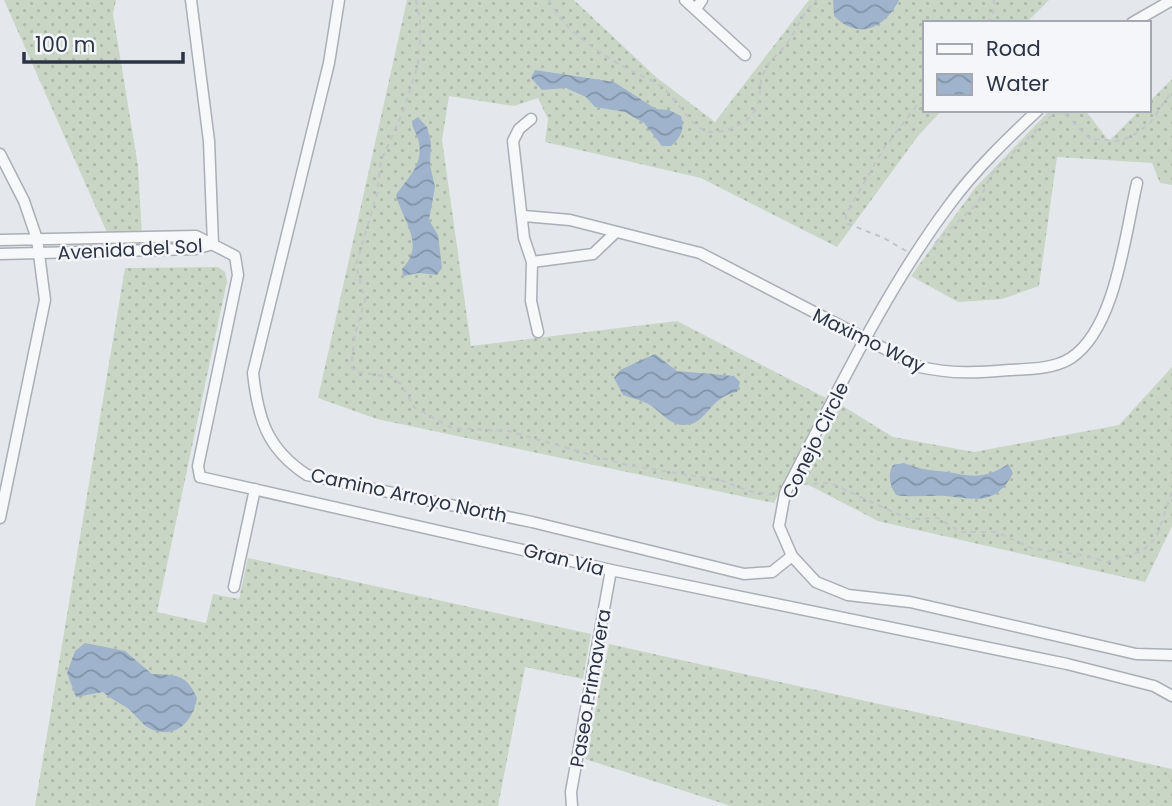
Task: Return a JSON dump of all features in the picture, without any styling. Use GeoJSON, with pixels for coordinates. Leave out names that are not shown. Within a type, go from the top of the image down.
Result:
{"type":"FeatureCollection","features":[{"type":"Feature","properties":{"kind":"street"},"geometry":{"type":"LineString","coordinates":[[191,0],[209,141],[213,244]]}},
{"type":"Feature","properties":{"kind":"street","name":"Camino Arroyo North"},"geometry":{"type":"LineString","coordinates":[[339,0],[328,63],[253,373],[257,410],[269,438],[289,463],[307,475],[532,522],[744,574],[772,572],[792,556]]}},
{"type":"Feature","properties":{"kind":"street"},"geometry":{"type":"LineString","coordinates":[[685,0],[699,4],[745,55]]}},
{"type":"Feature","properties":{"kind":"street"},"geometry":{"type":"LineString","coordinates":[[1135,21],[1170,0]]}},
{"type":"Feature","properties":{"kind":"street","name":"Conejo Circle"},"geometry":{"type":"LineString","coordinates":[[1036,112],[1006,140],[951,203],[914,256],[787,490],[779,526],[792,556],[816,582],[848,595],[910,602],[1136,654],[1172,655]]}},
{"type":"Feature","properties":{"kind":"street"},"geometry":{"type":"LineString","coordinates":[[531,119],[519,130],[513,141],[516,185],[524,216],[524,238],[532,262],[531,301],[538,332]]}},
{"type":"Feature","properties":{"kind":"street"},"geometry":{"type":"LineString","coordinates":[[0,154],[24,201],[42,254],[45,300],[0,518]]}},
{"type":"Feature","properties":{"kind":"street","name":"Maximo Way"},"geometry":{"type":"LineString","coordinates":[[524,216],[570,220],[700,253],[866,341],[920,367],[951,374],[1041,368],[1070,359],[1092,340],[1105,317],[1137,183]]}},
{"type":"Feature","properties":{"kind":"street"},"geometry":{"type":"LineString","coordinates":[[532,262],[593,254],[615,233]]}},
{"type":"Feature","properties":{"kind":"street","name":"Avenida del Sol"},"geometry":{"type":"LineString","coordinates":[[0,240],[196,236],[213,244]]}},
{"type":"Feature","properties":{"kind":"street","name":"Avenida del Sol"},"geometry":{"type":"LineString","coordinates":[[0,254],[195,249],[213,244]]}},
{"type":"Feature","properties":{"kind":"street","name":"Gran Via"},"geometry":{"type":"LineString","coordinates":[[213,244],[234,256],[238,275],[198,466],[200,477],[611,570],[1067,664],[1154,686],[1172,696]]}},
{"type":"Feature","properties":{"kind":"street"},"geometry":{"type":"LineString","coordinates":[[234,587],[255,489]]}},
{"type":"Feature","properties":{"kind":"street","name":"Paseo Primavera"},"geometry":{"type":"LineString","coordinates":[[572,806],[573,780],[611,570]]}},
{"type":"Feature","properties":{"kind":"path"},"geometry":{"type":"LineString","coordinates":[[415,0],[421,27],[418,64],[404,109],[381,161],[377,194],[356,265],[365,300],[355,334],[351,367],[356,372],[391,377],[401,384],[414,407],[452,428],[508,431],[629,466],[723,481],[762,495],[818,481],[831,483],[908,519],[938,518],[961,532],[996,532],[1034,549],[1083,555],[1107,562],[1142,551],[1156,538],[1172,492]]}},
{"type":"Feature","properties":{"kind":"path"},"geometry":{"type":"LineString","coordinates":[[549,0],[567,26],[638,74],[660,84],[704,130],[715,132],[726,130],[751,115],[757,107],[761,80],[768,64],[786,46],[804,10],[817,0]]}},
{"type":"Feature","properties":{"kind":"path"},"geometry":{"type":"LineString","coordinates":[[989,21],[994,0]]}},
{"type":"Feature","properties":{"kind":"path"},"geometry":{"type":"LineString","coordinates":[[922,244],[934,244],[952,229],[978,203],[992,173],[1054,114],[1064,113],[1090,139],[1116,141],[1131,137],[1150,123],[1172,91]]}},
{"type":"Feature","properties":{"kind":"path"},"geometry":{"type":"LineString","coordinates":[[914,256],[884,238],[863,229],[851,228],[846,223],[846,214],[884,148],[918,104],[923,102]]}},
{"type":"Feature","properties":{"kind":"green space"},"geometry":{"type":"Polygon","coordinates":[[[4,0],[116,0],[113,14],[138,166],[142,235],[109,237],[4,0]]]}},
{"type":"Feature","properties":{"kind":"green space"},"geometry":{"type":"Polygon","coordinates":[[[407,0],[574,0],[656,77],[715,122],[809,0],[1049,0],[1028,21],[923,21],[923,112],[940,112],[918,136],[837,247],[701,178],[545,142],[548,119],[538,98],[514,106],[449,96],[442,140],[471,346],[677,321],[826,398],[774,503],[377,419],[318,398],[407,0]]]}},
{"type":"Feature","properties":{"kind":"green space"},"geometry":{"type":"Polygon","coordinates":[[[1172,79],[1172,185],[1160,183],[1152,163],[1057,157],[1039,286],[1002,299],[958,302],[911,276],[975,188],[1048,112],[1087,112],[1109,141],[1138,112],[1151,112],[1151,100],[1172,79]]]}},
{"type":"Feature","properties":{"kind":"green space"},"geometry":{"type":"Polygon","coordinates":[[[218,267],[225,272],[227,281],[157,612],[206,623],[213,594],[239,599],[248,558],[591,634],[583,679],[525,667],[498,806],[35,806],[125,268],[218,267]]]}},
{"type":"Feature","properties":{"kind":"green space"},"geometry":{"type":"Polygon","coordinates":[[[1172,367],[1172,526],[1145,582],[878,521],[801,481],[841,405],[893,437],[974,452],[1119,425],[1172,367]]]}},
{"type":"Feature","properties":{"kind":"green space"},"geometry":{"type":"Polygon","coordinates":[[[609,644],[1172,769],[1172,806],[731,806],[585,759],[609,644]]]}},
{"type":"Feature","properties":{"kind":"water"},"geometry":{"type":"Polygon","coordinates":[[[833,0],[899,0],[879,24],[862,29],[843,24],[834,16],[833,0]]]}},
{"type":"Feature","properties":{"kind":"water"},"geometry":{"type":"Polygon","coordinates":[[[535,70],[614,82],[656,109],[669,110],[681,116],[681,132],[671,146],[662,146],[644,123],[625,112],[595,107],[586,97],[566,88],[542,90],[531,78],[535,70]]]}},
{"type":"Feature","properties":{"kind":"water"},"geometry":{"type":"Polygon","coordinates":[[[418,117],[427,127],[431,142],[430,165],[435,187],[429,220],[438,235],[442,268],[437,275],[419,273],[403,276],[402,269],[409,260],[412,242],[396,195],[414,171],[419,158],[419,143],[412,121],[418,117]]]}},
{"type":"Feature","properties":{"kind":"water"},"geometry":{"type":"Polygon","coordinates":[[[655,354],[677,371],[734,376],[740,382],[737,392],[719,400],[695,423],[677,424],[647,403],[623,395],[614,378],[620,370],[655,354]]]}},
{"type":"Feature","properties":{"kind":"water"},"geometry":{"type":"Polygon","coordinates":[[[904,463],[923,469],[969,476],[988,474],[1008,464],[1013,473],[1000,491],[984,498],[896,495],[890,473],[893,465],[904,463]]]}},
{"type":"Feature","properties":{"kind":"water"},"geometry":{"type":"Polygon","coordinates":[[[85,643],[125,651],[152,674],[173,675],[184,680],[197,698],[192,714],[175,730],[160,732],[147,727],[103,692],[76,697],[67,673],[75,651],[85,643]]]}}]}
